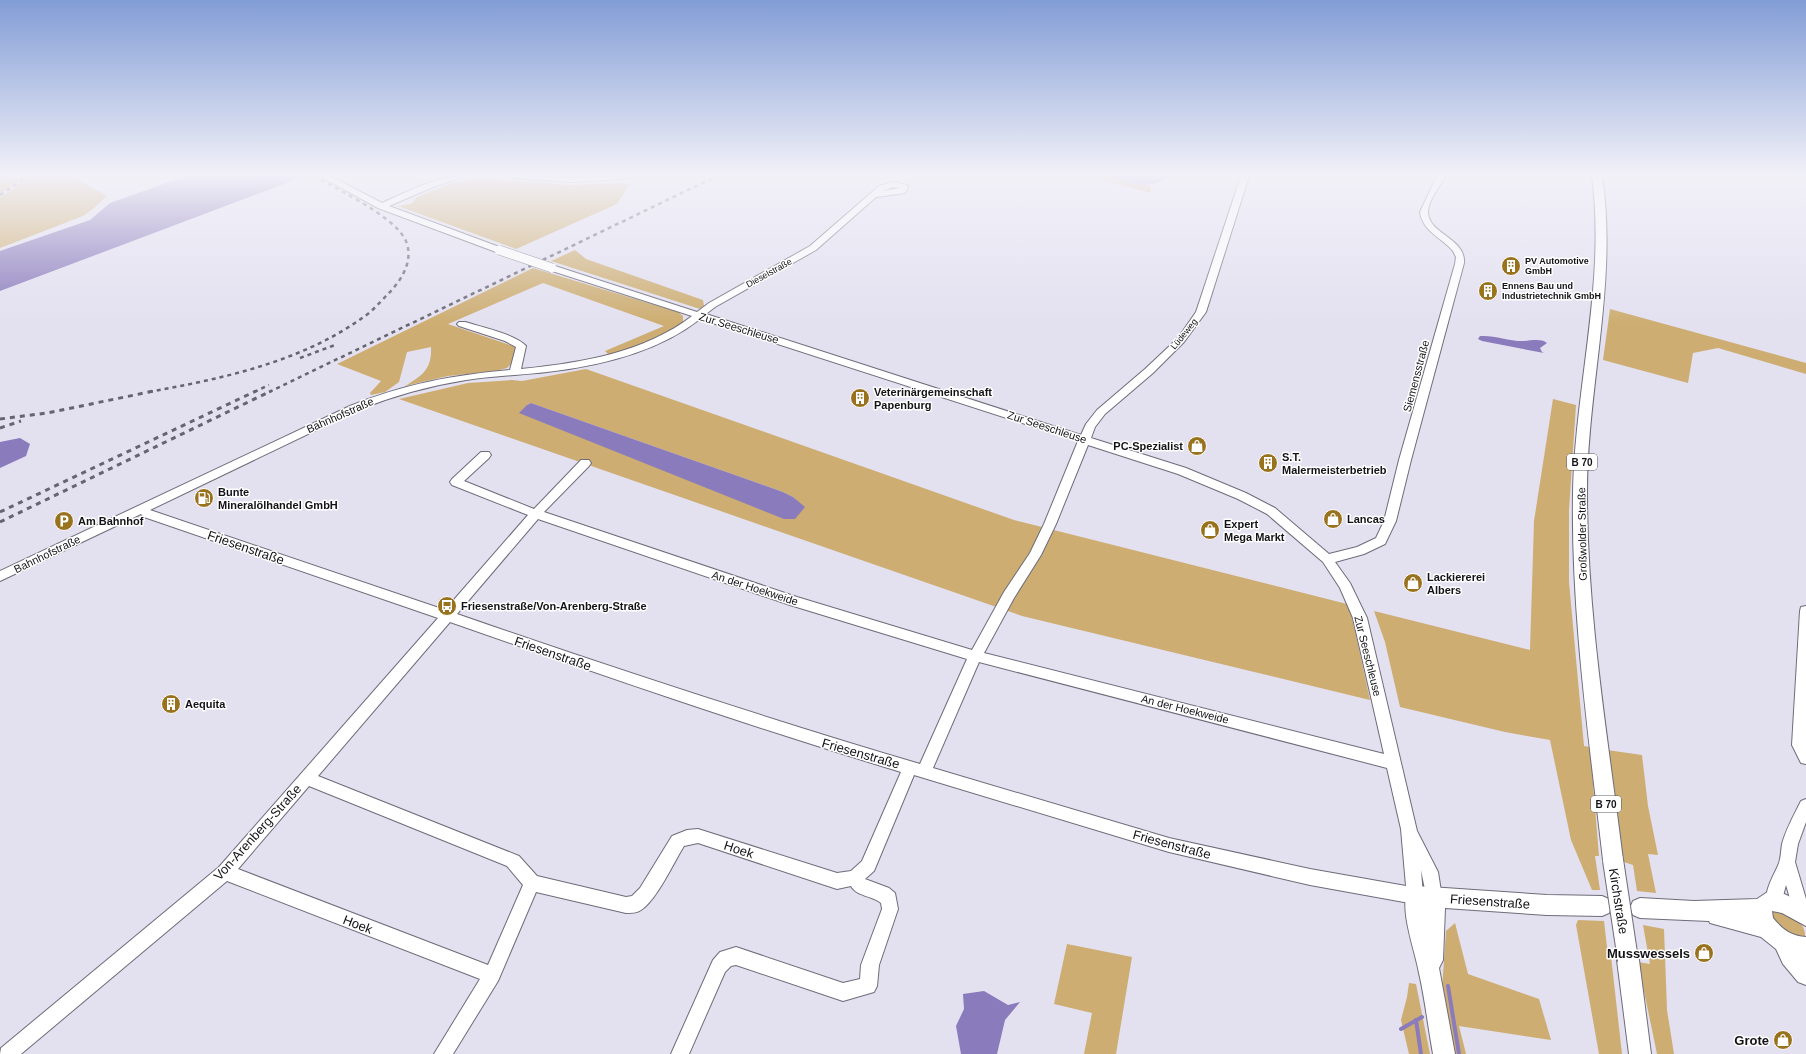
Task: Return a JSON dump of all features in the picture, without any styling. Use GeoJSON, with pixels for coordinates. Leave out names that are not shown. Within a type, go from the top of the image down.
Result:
{"type":"FeatureCollection","features":[{"type":"Feature","properties":{"kind":"main road","name":"Großwolder Straße"},"geometry":{"type":"LineString","coordinates":[[1600,748],[1588,657],[1581,560],[1580,491],[1583,438],[1602,253],[1602,225]]}},
{"type":"Feature","properties":{"kind":"main road","name":"Kirchstraße"},"geometry":{"type":"LineString","coordinates":[[1600,748],[1613,860],[1640,1054]]}},
{"type":"Feature","properties":{"kind":"main road","name":"Friesenstraße"},"geometry":{"type":"LineString","coordinates":[[1425,897],[1546,905],[1602,906]]}},
{"type":"Feature","properties":{"kind":"main road"},"geometry":{"type":"LineString","coordinates":[[1425,897],[1436,919],[1430,974],[1444,1054]]}},
{"type":"Feature","properties":{"kind":"main road"},"geometry":{"type":"LineString","coordinates":[[1640,908],[1694,912],[1768,913],[1788,904],[1804,914]]}},
{"type":"Feature","properties":{"kind":"main road"},"geometry":{"type":"LineString","coordinates":[[1768,913],[1791,956],[1806,974]]}},
{"type":"Feature","properties":{"kind":"main road"},"geometry":{"type":"LineString","coordinates":[[1784,942],[1792,946],[1806,948]]}},
{"type":"Feature","properties":{"kind":"street","name":"Zur Seeschleuse"},"geometry":{"type":"LineString","coordinates":[[428,225],[552,268],[699,316],[1182,471],[1242,496],[1271,511],[1327,559],[1346,586],[1360,618],[1409,829],[1430,872],[1425,897]]}},
{"type":"Feature","properties":{"kind":"street","name":"Dieselstraße"},"geometry":{"type":"LineString","coordinates":[[699,316],[712,305],[813,248],[839,225]]}},
{"type":"Feature","properties":{"kind":"street","name":"Lüdeweg"},"geometry":{"type":"LineString","coordinates":[[1084,439],[1090,426],[1102,412],[1172,349],[1191,328],[1201,312],[1229,225]]}},
{"type":"Feature","properties":{"kind":"street","name":"Siemensstraße"},"geometry":{"type":"LineString","coordinates":[[1327,559],[1360,552],[1381,541],[1390,521],[1405,460],[1459,266],[1460,257],[1455,248],[1430,225]]}},
{"type":"Feature","properties":{"kind":"street","name":"Bahnhofstraße"},"geometry":{"type":"LineString","coordinates":[[0,576],[354,408],[379,398],[410,388],[441,381],[576,365],[629,352],[657,342],[680,330],[699,316]]}},
{"type":"Feature","properties":{"kind":"street"},"geometry":{"type":"LineString","coordinates":[[462,324],[508,339],[521,346],[515,372]]}},
{"type":"Feature","properties":{"kind":"street"},"geometry":{"type":"LineString","coordinates":[[680,1054],[719,966],[726,958],[736,956],[843,992],[868,986],[870,965],[890,908],[889,899],[883,894],[859,885],[855,878],[868,866],[976,656],[1009,595],[1035,555],[1050,524],[1084,439]]}},
{"type":"Feature","properties":{"kind":"street","name":"An der Hoekweide"},"geometry":{"type":"LineString","coordinates":[[485,455],[456,482],[536,514],[795,601],[976,656],[1394,763]]}},
{"type":"Feature","properties":{"kind":"street"},"geometry":{"type":"LineString","coordinates":[[446,616],[536,514],[585,463]]}},
{"type":"Feature","properties":{"kind":"street","name":"Friesenstraße"},"geometry":{"type":"LineString","coordinates":[[142,508],[148,514],[664,691],[797,734],[1169,844],[1310,877],[1425,897]]}},
{"type":"Feature","properties":{"kind":"street"},"geometry":{"type":"LineString","coordinates":[[1805,756],[1799,745],[1799,735],[1806,611]]}},
{"type":"Feature","properties":{"kind":"street","name":"Von-Arenberg-Straße"},"geometry":{"type":"LineString","coordinates":[[7,1054],[225,872],[446,616]]}},
{"type":"Feature","properties":{"kind":"street"},"geometry":{"type":"LineString","coordinates":[[306,778],[513,861],[532,883],[492,975],[443,1054]]}},
{"type":"Feature","properties":{"kind":"street"},"geometry":{"type":"LineString","coordinates":[[1768,913],[1787,862],[1790,844],[1796,826],[1806,806]]}},
{"type":"Feature","properties":{"kind":"street","name":"Hoek"},"geometry":{"type":"LineString","coordinates":[[532,883],[626,905],[636,904],[646,894],[678,842],[686,837],[698,836],[837,881],[855,878]]}},
{"type":"Feature","properties":{"kind":"street"},"geometry":{"type":"LineString","coordinates":[[1787,862],[1804,914]]}},
{"type":"Feature","properties":{"kind":"street","name":"Hoek"},"geometry":{"type":"LineString","coordinates":[[225,872],[492,975]]}},
{"type":"Feature","properties":{"kind":"shaded area"},"geometry":{"type":"Polygon","coordinates":[[[0,225],[59,225],[0,248],[0,225]]]}},
{"type":"Feature","properties":{"kind":"shaded area"},"geometry":{"type":"Polygon","coordinates":[[[75,225],[175,225],[0,291],[0,251],[75,225]]]}},
{"type":"Feature","properties":{"kind":"shaded area"},"geometry":{"type":"Polygon","coordinates":[[[451,225],[569,225],[516,249],[451,225]]]}},
{"type":"Feature","properties":{"kind":"shaded area"},"geometry":{"type":"Polygon","coordinates":[[[575,250],[586,259],[703,300],[704,306],[700,309],[551,261],[575,250]]]}},
{"type":"Feature","properties":{"kind":"shaded area"},"geometry":{"type":"Polygon","coordinates":[[[533,268],[678,312],[683,316],[683,322],[657,338],[609,355],[605,351],[664,326],[543,283],[448,324],[519,348],[513,362],[507,368],[495,371],[448,376],[405,386],[425,371],[430,361],[431,347],[407,352],[399,382],[385,392],[371,395],[370,393],[381,381],[337,364],[533,268]]]}},
{"type":"Feature","properties":{"kind":"shaded area"},"geometry":{"type":"Polygon","coordinates":[[[1610,309],[1806,363],[1806,374],[1718,348],[1693,353],[1688,383],[1603,360],[1610,309]]]}},
{"type":"Feature","properties":{"kind":"shaded area"},"geometry":{"type":"Polygon","coordinates":[[[1480,336],[1490,336],[1517,341],[1539,340],[1547,343],[1540,348],[1544,353],[1482,341],[1478,339],[1480,336]]]}},
{"type":"Feature","properties":{"kind":"shaded area"},"geometry":{"type":"Polygon","coordinates":[[[586,369],[1014,520],[1347,604],[1353,621],[1370,700],[1022,616],[399,399],[468,383],[512,380],[522,381],[586,369]],[[531,403],[527,405],[804,507],[793,497],[783,492],[531,403]]]}},
{"type":"Feature","properties":{"kind":"shaded area"},"geometry":{"type":"Polygon","coordinates":[[[1553,399],[1576,405],[1569,510],[1569,582],[1584,746],[1590,747],[1599,856],[1595,856],[1600,890],[1592,890],[1571,840],[1550,740],[1505,732],[1400,707],[1385,642],[1374,611],[1530,650],[1534,521],[1553,399]]]}},
{"type":"Feature","properties":{"kind":"shaded area"},"geometry":{"type":"Polygon","coordinates":[[[531,403],[783,492],[793,497],[805,507],[795,519],[784,519],[519,413],[531,403]]]}},
{"type":"Feature","properties":{"kind":"shaded area"},"geometry":{"type":"Polygon","coordinates":[[[20,438],[30,444],[26,456],[0,468],[0,442],[20,438]]]}},
{"type":"Feature","properties":{"kind":"shaded area"},"geometry":{"type":"Polygon","coordinates":[[[1607,750],[1642,755],[1648,806],[1658,855],[1648,854],[1656,893],[1637,891],[1633,865],[1624,862],[1607,750]]]}},
{"type":"Feature","properties":{"kind":"shaded area"},"geometry":{"type":"Polygon","coordinates":[[[1776,909],[1800,922],[1805,931],[1805,937],[1786,937],[1769,913],[1776,909]]]}},
{"type":"Feature","properties":{"kind":"shaded area"},"geometry":{"type":"Polygon","coordinates":[[[1578,920],[1604,921],[1608,956],[1611,956],[1622,1054],[1599,1054],[1576,925],[1578,920]]]}},
{"type":"Feature","properties":{"kind":"shaded area"},"geometry":{"type":"Polygon","coordinates":[[[1455,923],[1468,974],[1539,999],[1551,1040],[1459,1026],[1466,1054],[1452,1054],[1442,989],[1446,931],[1455,923]]]}},
{"type":"Feature","properties":{"kind":"shaded area"},"geometry":{"type":"Polygon","coordinates":[[[1643,925],[1664,929],[1667,1010],[1674,1054],[1657,1054],[1638,962],[1650,964],[1643,925]]]}},
{"type":"Feature","properties":{"kind":"shaded area"},"geometry":{"type":"Polygon","coordinates":[[[1067,944],[1132,957],[1116,1054],[1084,1054],[1092,1013],[1054,1004],[1067,944]]]}},
{"type":"Feature","properties":{"kind":"shaded area"},"geometry":{"type":"Polygon","coordinates":[[[1409,983],[1416,984],[1430,1054],[1409,1054],[1401,1020],[1409,983]]]}},
{"type":"Feature","properties":{"kind":"shaded area"},"geometry":{"type":"Polygon","coordinates":[[[984,991],[1008,1005],[1020,1002],[1005,1020],[997,1054],[961,1054],[956,1026],[964,1009],[963,994],[984,991]]]}},
{"type":"Feature","properties":{"kind":"waterway"},"geometry":{"type":"LineString","coordinates":[[1448,986],[1459,1054]]}},
{"type":"Feature","properties":{"kind":"waterway"},"geometry":{"type":"LineString","coordinates":[[1416,1020],[1422,1017]]}},
{"type":"Feature","properties":{"kind":"waterway"},"geometry":{"type":"LineString","coordinates":[[1401,1029],[1416,1020]]}},
{"type":"Feature","properties":{"kind":"waterway"},"geometry":{"type":"LineString","coordinates":[[1416,1020],[1421,1054]]}},
{"type":"Feature","properties":{"kind":"railway"},"geometry":{"type":"LineString","coordinates":[[149,392],[235,374],[264,365],[319,344],[345,330],[377,306],[398,282],[406,269],[409,254],[408,247],[405,239],[393,225]]}},
{"type":"Feature","properties":{"kind":"railway"},"geometry":{"type":"LineString","coordinates":[[269,392],[615,225]]}},
{"type":"Feature","properties":{"kind":"railway"},"geometry":{"type":"LineString","coordinates":[[300,358],[335,345]]}},
{"type":"Feature","properties":{"kind":"railway"},"geometry":{"type":"LineString","coordinates":[[254,392],[269,385]]}},
{"type":"Feature","properties":{"kind":"railway"},"geometry":{"type":"LineString","coordinates":[[0,419],[47,413],[154,391]]}},
{"type":"Feature","properties":{"kind":"railway"},"geometry":{"type":"LineString","coordinates":[[0,512],[256,391]]}},
{"type":"Feature","properties":{"kind":"railway"},"geometry":{"type":"LineString","coordinates":[[0,522],[271,391]]}},
{"type":"Feature","properties":{"kind":"railway"},"geometry":{"type":"LineString","coordinates":[[0,428],[21,421]]}},
{"type":"Feature","properties":{"kind":"place","name":"PV Automotive GmbH"},"geometry":{"type":"Point","coordinates":[1511,266]}},
{"type":"Feature","properties":{"kind":"place","name":"Ennens Bau und Industrietechnik GmbH"},"geometry":{"type":"Point","coordinates":[1488,291]}},
{"type":"Feature","properties":{"kind":"place","name":"Veterinärgemeinschaft Papenburg"},"geometry":{"type":"Point","coordinates":[860,398]}},
{"type":"Feature","properties":{"kind":"place","name":"PC-Spezialist"},"geometry":{"type":"Point","coordinates":[1197,446]}},
{"type":"Feature","properties":{"kind":"place","name":"S.T. Malermeisterbetrieb"},"geometry":{"type":"Point","coordinates":[1268,463]}},
{"type":"Feature","properties":{"kind":"place","name":"Bunte Mineralölhandel GmbH"},"geometry":{"type":"Point","coordinates":[204,498]}},
{"type":"Feature","properties":{"kind":"place","name":"Lancas"},"geometry":{"type":"Point","coordinates":[1333,519]}},
{"type":"Feature","properties":{"kind":"place","name":"Am Bahnhof"},"geometry":{"type":"Point","coordinates":[64,521]}},
{"type":"Feature","properties":{"kind":"place","name":"Expert Mega Markt"},"geometry":{"type":"Point","coordinates":[1210,530]}},
{"type":"Feature","properties":{"kind":"place","name":"Lackiererei Albers"},"geometry":{"type":"Point","coordinates":[1413,583]}},
{"type":"Feature","properties":{"kind":"place","name":"Friesenstraße/Von-Arenberg-Straße"},"geometry":{"type":"Point","coordinates":[447,606]}},
{"type":"Feature","properties":{"kind":"place","name":"Aequita"},"geometry":{"type":"Point","coordinates":[171,704]}},
{"type":"Feature","properties":{"kind":"place","name":"Musswessels"},"geometry":{"type":"Point","coordinates":[1704,953]}},
{"type":"Feature","properties":{"kind":"place","name":"Grote"},"geometry":{"type":"Point","coordinates":[1783,1040]}}]}
